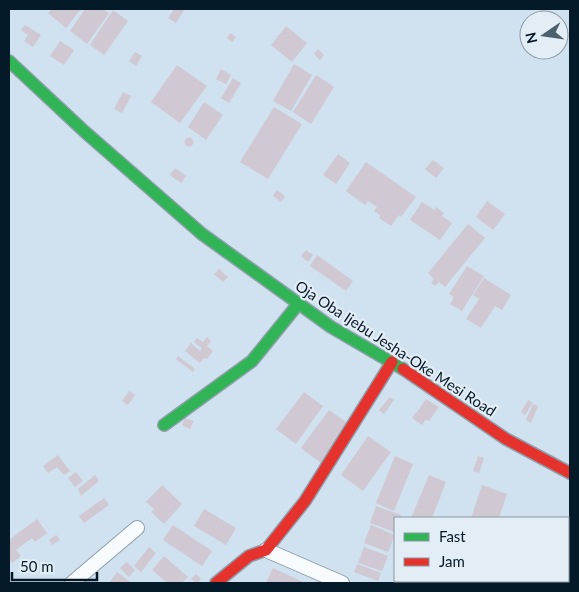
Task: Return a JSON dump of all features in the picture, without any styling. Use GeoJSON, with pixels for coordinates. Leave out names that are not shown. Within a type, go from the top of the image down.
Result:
{"type":"FeatureCollection","features":[{"type":"Feature","properties":{"kind":"main road","name":"Oja Oba Ijebu Jesha-Oke Mesi Road"},"geometry":{"type":"LineString","coordinates":[[9,61],[85,132],[202,234],[331,327],[392,362],[506,439],[570,473]]}},
{"type":"Feature","properties":{"kind":"main road"},"geometry":{"type":"LineString","coordinates":[[164,426],[252,360],[299,303]]}},
{"type":"Feature","properties":{"kind":"main road"},"geometry":{"type":"LineString","coordinates":[[216,583],[249,556],[266,550],[305,501],[392,362]]}},
{"type":"Feature","properties":{"kind":"street"},"geometry":{"type":"LineString","coordinates":[[72,583],[137,528]]}},
{"type":"Feature","properties":{"kind":"street"},"geometry":{"type":"LineString","coordinates":[[266,550],[342,583]]}},
{"type":"Feature","properties":{"kind":"building"},"geometry":{"type":"Polygon","coordinates":[[[52,9],[81,9],[66,28],[48,13],[52,9]]]}},
{"type":"Feature","properties":{"kind":"building"},"geometry":{"type":"Polygon","coordinates":[[[85,9],[103,9],[109,13],[87,44],[70,31],[85,9]]]}},
{"type":"Feature","properties":{"kind":"building"},"geometry":{"type":"Polygon","coordinates":[[[174,9],[185,9],[176,23],[168,18],[174,9]]]}},
{"type":"Feature","properties":{"kind":"building"},"geometry":{"type":"Polygon","coordinates":[[[113,10],[128,21],[104,55],[90,45],[113,10]]]}},
{"type":"Feature","properties":{"kind":"building"},"geometry":{"type":"Polygon","coordinates":[[[25,25],[41,35],[33,47],[24,41],[28,35],[21,30],[25,25]]]}},
{"type":"Feature","properties":{"kind":"building"},"geometry":{"type":"Polygon","coordinates":[[[286,26],[307,43],[292,62],[271,45],[286,26]]]}},
{"type":"Feature","properties":{"kind":"building"},"geometry":{"type":"Polygon","coordinates":[[[230,33],[236,37],[232,42],[227,38],[230,33]]]}},
{"type":"Feature","properties":{"kind":"building"},"geometry":{"type":"Polygon","coordinates":[[[60,41],[74,50],[64,65],[50,56],[60,41]]]}},
{"type":"Feature","properties":{"kind":"building"},"geometry":{"type":"Polygon","coordinates":[[[318,49],[324,55],[320,60],[314,54],[318,49]]]}},
{"type":"Feature","properties":{"kind":"building"},"geometry":{"type":"Polygon","coordinates":[[[135,52],[142,56],[136,66],[129,61],[135,52]]]}},
{"type":"Feature","properties":{"kind":"building"},"geometry":{"type":"Polygon","coordinates":[[[294,64],[312,75],[291,111],[273,101],[294,64]]]}},
{"type":"Feature","properties":{"kind":"building"},"geometry":{"type":"Polygon","coordinates":[[[177,65],[207,86],[180,123],[151,102],[177,65]]]}},
{"type":"Feature","properties":{"kind":"building"},"geometry":{"type":"Polygon","coordinates":[[[221,69],[231,75],[226,84],[216,79],[221,69]]]}},
{"type":"Feature","properties":{"kind":"building"},"geometry":{"type":"Polygon","coordinates":[[[316,75],[334,87],[311,124],[293,112],[316,75]]]}},
{"type":"Feature","properties":{"kind":"building"},"geometry":{"type":"Polygon","coordinates":[[[233,78],[241,83],[229,103],[221,98],[233,78]]]}},
{"type":"Feature","properties":{"kind":"building"},"geometry":{"type":"Polygon","coordinates":[[[123,92],[131,96],[122,113],[114,109],[123,92]]]}},
{"type":"Feature","properties":{"kind":"building"},"geometry":{"type":"Polygon","coordinates":[[[204,102],[223,115],[206,140],[188,127],[204,102]]]}},
{"type":"Feature","properties":{"kind":"building"},"geometry":{"type":"Polygon","coordinates":[[[274,107],[302,124],[268,179],[240,162],[274,107]]]}},
{"type":"Feature","properties":{"kind":"building"},"geometry":{"type":"Polygon","coordinates":[[[189,137],[194,142],[189,147],[184,142],[189,137]]]}},
{"type":"Feature","properties":{"kind":"building"},"geometry":{"type":"Polygon","coordinates":[[[338,154],[350,163],[336,184],[323,175],[338,154]]]}},
{"type":"Feature","properties":{"kind":"building"},"geometry":{"type":"Polygon","coordinates":[[[433,160],[444,168],[436,178],[425,169],[433,160]]]}},
{"type":"Feature","properties":{"kind":"building"},"geometry":{"type":"Polygon","coordinates":[[[366,162],[416,197],[401,217],[399,215],[391,226],[379,218],[380,215],[374,211],[377,207],[368,201],[365,205],[346,191],[366,162]]]}},
{"type":"Feature","properties":{"kind":"building"},"geometry":{"type":"Polygon","coordinates":[[[175,168],[186,176],[181,183],[170,175],[175,168]]]}},
{"type":"Feature","properties":{"kind":"building"},"geometry":{"type":"Polygon","coordinates":[[[277,190],[285,196],[281,202],[273,196],[277,190]]]}},
{"type":"Feature","properties":{"kind":"building"},"geometry":{"type":"Polygon","coordinates":[[[487,201],[505,214],[493,230],[476,217],[487,201]]]}},
{"type":"Feature","properties":{"kind":"building"},"geometry":{"type":"Polygon","coordinates":[[[422,202],[434,210],[436,207],[444,213],[442,216],[452,223],[440,240],[410,220],[422,202]]]}},
{"type":"Feature","properties":{"kind":"building"},"geometry":{"type":"Polygon","coordinates":[[[468,224],[485,238],[445,287],[439,282],[435,286],[431,283],[434,279],[428,273],[468,224]]]}},
{"type":"Feature","properties":{"kind":"building"},"geometry":{"type":"Polygon","coordinates":[[[306,250],[313,255],[308,262],[301,256],[306,250]]]}},
{"type":"Feature","properties":{"kind":"building"},"geometry":{"type":"Polygon","coordinates":[[[317,255],[353,281],[346,291],[310,266],[317,255]]]}},
{"type":"Feature","properties":{"kind":"building"},"geometry":{"type":"Polygon","coordinates":[[[467,266],[484,276],[462,311],[450,304],[454,297],[449,294],[467,266]]]}},
{"type":"Feature","properties":{"kind":"building"},"geometry":{"type":"Polygon","coordinates":[[[219,269],[228,277],[223,282],[214,274],[219,269]]]}},
{"type":"Feature","properties":{"kind":"building"},"geometry":{"type":"Polygon","coordinates":[[[484,278],[511,295],[502,310],[495,306],[481,328],[466,319],[479,299],[473,295],[484,278]]]}},
{"type":"Feature","properties":{"kind":"building"},"geometry":{"type":"Polygon","coordinates":[[[207,337],[211,341],[207,346],[213,351],[207,359],[204,358],[200,363],[185,351],[191,343],[200,351],[202,348],[194,342],[197,338],[203,342],[207,337]]]}},
{"type":"Feature","properties":{"kind":"building"},"geometry":{"type":"Polygon","coordinates":[[[178,356],[195,369],[193,372],[176,359],[178,356]]]}},
{"type":"Feature","properties":{"kind":"building"},"geometry":{"type":"Polygon","coordinates":[[[129,391],[135,395],[128,405],[122,401],[129,391]]]}},
{"type":"Feature","properties":{"kind":"building"},"geometry":{"type":"Polygon","coordinates":[[[304,392],[323,406],[296,444],[276,429],[304,392]]]}},
{"type":"Feature","properties":{"kind":"building"},"geometry":{"type":"Polygon","coordinates":[[[390,397],[394,400],[384,414],[379,410],[390,397]]]}},
{"type":"Feature","properties":{"kind":"building"},"geometry":{"type":"Polygon","coordinates":[[[426,399],[439,407],[429,421],[426,419],[422,425],[412,418],[416,412],[422,415],[417,412],[426,399]]]}},
{"type":"Feature","properties":{"kind":"building"},"geometry":{"type":"Polygon","coordinates":[[[528,400],[533,403],[525,415],[521,412],[528,400]]]}},
{"type":"Feature","properties":{"kind":"building"},"geometry":{"type":"Polygon","coordinates":[[[533,404],[538,406],[531,423],[526,420],[533,404]]]}},
{"type":"Feature","properties":{"kind":"building"},"geometry":{"type":"Polygon","coordinates":[[[329,410],[349,424],[321,463],[301,448],[329,410]]]}},
{"type":"Feature","properties":{"kind":"building"},"geometry":{"type":"Polygon","coordinates":[[[185,418],[194,421],[190,429],[182,425],[185,418]]]}},
{"type":"Feature","properties":{"kind":"building"},"geometry":{"type":"Polygon","coordinates":[[[368,436],[391,452],[363,491],[341,475],[368,436]]]}},
{"type":"Feature","properties":{"kind":"building"},"geometry":{"type":"Polygon","coordinates":[[[58,455],[70,471],[64,475],[57,467],[48,473],[43,466],[58,455]]]}},
{"type":"Feature","properties":{"kind":"building"},"geometry":{"type":"Polygon","coordinates":[[[395,456],[413,464],[394,511],[376,503],[395,456]]]}},
{"type":"Feature","properties":{"kind":"building"},"geometry":{"type":"Polygon","coordinates":[[[478,456],[484,458],[479,473],[473,471],[478,456]]]}},
{"type":"Feature","properties":{"kind":"building"},"geometry":{"type":"Polygon","coordinates":[[[76,472],[83,481],[75,487],[68,478],[76,472]]]}},
{"type":"Feature","properties":{"kind":"building"},"geometry":{"type":"Polygon","coordinates":[[[95,475],[99,481],[81,496],[78,489],[95,475]]]}},
{"type":"Feature","properties":{"kind":"building"},"geometry":{"type":"Polygon","coordinates":[[[429,475],[446,482],[432,517],[411,517],[429,475]]]}},
{"type":"Feature","properties":{"kind":"building"},"geometry":{"type":"Polygon","coordinates":[[[162,485],[182,504],[164,524],[151,512],[154,509],[146,502],[162,485]]]}},
{"type":"Feature","properties":{"kind":"building"},"geometry":{"type":"Polygon","coordinates":[[[482,485],[507,494],[499,517],[471,517],[482,485]]]}},
{"type":"Feature","properties":{"kind":"building"},"geometry":{"type":"Polygon","coordinates":[[[104,498],[109,505],[84,523],[79,516],[104,498]]]}},
{"type":"Feature","properties":{"kind":"building"},"geometry":{"type":"Polygon","coordinates":[[[376,506],[401,515],[400,517],[394,517],[394,532],[370,523],[376,506]]]}},
{"type":"Feature","properties":{"kind":"building"},"geometry":{"type":"Polygon","coordinates":[[[204,509],[236,528],[226,545],[194,526],[204,509]]]}},
{"type":"Feature","properties":{"kind":"building"},"geometry":{"type":"Polygon","coordinates":[[[37,519],[47,533],[35,542],[32,538],[16,550],[21,556],[12,563],[9,559],[9,540],[37,519]]]}},
{"type":"Feature","properties":{"kind":"building"},"geometry":{"type":"Polygon","coordinates":[[[173,525],[212,551],[202,566],[163,540],[173,525]]]}},
{"type":"Feature","properties":{"kind":"building"},"geometry":{"type":"Polygon","coordinates":[[[371,525],[394,535],[388,552],[364,543],[371,525]]]}},
{"type":"Feature","properties":{"kind":"building"},"geometry":{"type":"Polygon","coordinates":[[[56,535],[60,540],[52,545],[49,540],[56,535]]]}},
{"type":"Feature","properties":{"kind":"building"},"geometry":{"type":"Polygon","coordinates":[[[149,547],[156,553],[141,572],[134,566],[149,547]]]}},
{"type":"Feature","properties":{"kind":"building"},"geometry":{"type":"Polygon","coordinates":[[[364,547],[388,556],[382,571],[358,563],[364,547]]]}},
{"type":"Feature","properties":{"kind":"building"},"geometry":{"type":"Polygon","coordinates":[[[164,556],[188,577],[182,583],[167,583],[152,570],[164,556]]]}},
{"type":"Feature","properties":{"kind":"building"},"geometry":{"type":"Polygon","coordinates":[[[570,558],[570,579],[569,578],[570,558]]]}},
{"type":"Feature","properties":{"kind":"building"},"geometry":{"type":"Polygon","coordinates":[[[127,562],[135,570],[129,577],[120,568],[127,562]]]}},
{"type":"Feature","properties":{"kind":"building"},"geometry":{"type":"Polygon","coordinates":[[[357,564],[381,573],[378,581],[354,572],[357,564]]]}},
{"type":"Feature","properties":{"kind":"building"},"geometry":{"type":"Polygon","coordinates":[[[273,568],[305,583],[266,583],[273,568]]]}},
{"type":"Feature","properties":{"kind":"building"},"geometry":{"type":"Polygon","coordinates":[[[117,572],[132,583],[109,583],[117,572]]]}},
{"type":"Feature","properties":{"kind":"building"},"geometry":{"type":"Polygon","coordinates":[[[196,574],[201,579],[197,583],[191,579],[196,574]]]}},
{"type":"Feature","properties":{"kind":"building"},"geometry":{"type":"Polygon","coordinates":[[[450,582],[478,582],[477,583],[450,582]]]}},
{"type":"Feature","properties":{"kind":"building"},"geometry":{"type":"Polygon","coordinates":[[[569,582],[570,583],[546,583],[569,582]]]}},
{"type":"Feature","properties":{"kind":"traffic: fast"},"geometry":{"type":"LineString","coordinates":[[9,61],[85,132],[202,234],[331,327],[403,369]]}},
{"type":"Feature","properties":{"kind":"traffic: fast"},"geometry":{"type":"LineString","coordinates":[[164,425],[252,361],[299,303]]}},
{"type":"Feature","properties":{"kind":"traffic: jam"},"geometry":{"type":"LineString","coordinates":[[216,583],[249,556],[266,550],[305,501],[392,362]]}},
{"type":"Feature","properties":{"kind":"traffic: jam"},"geometry":{"type":"LineString","coordinates":[[403,369],[506,439],[570,473]]}}]}
